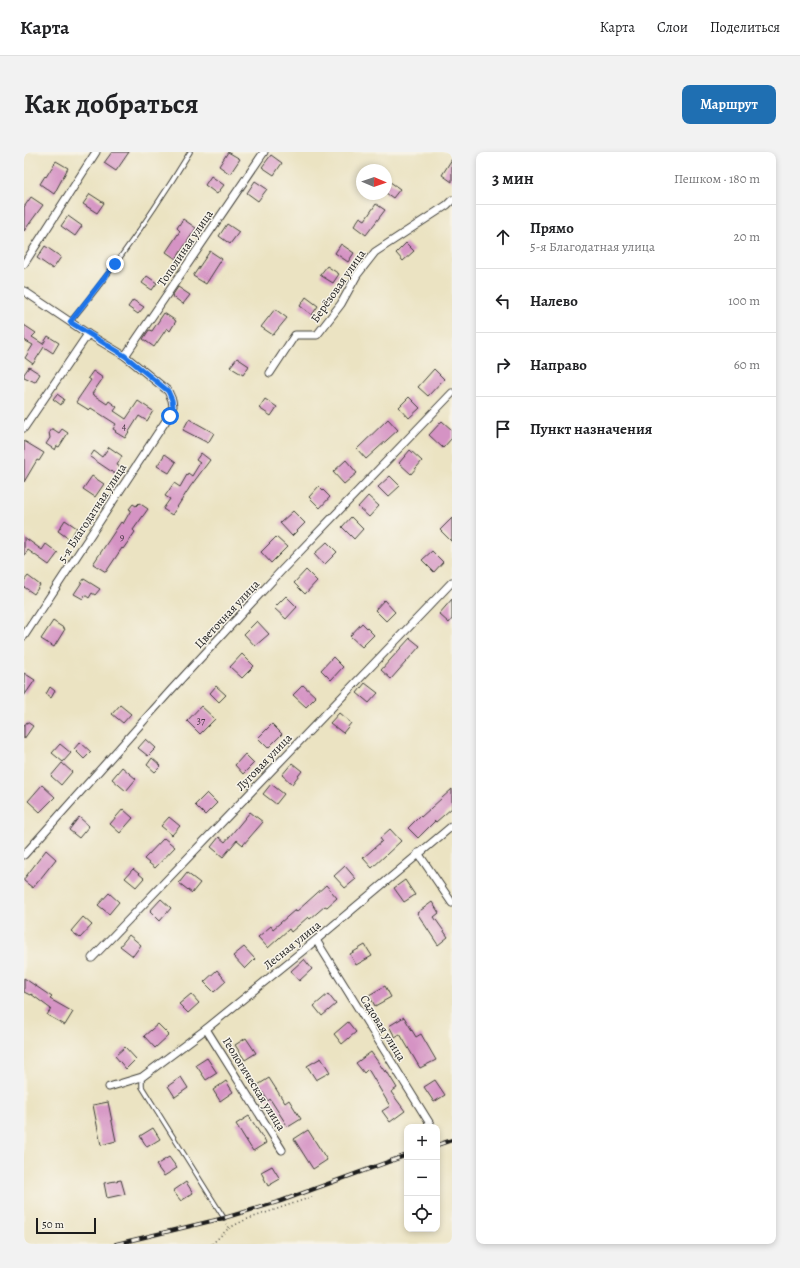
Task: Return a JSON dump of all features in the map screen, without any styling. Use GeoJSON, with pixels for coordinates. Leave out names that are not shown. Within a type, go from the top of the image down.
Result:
{"type":"FeatureCollection","features":[{"type":"Feature","properties":{"kind":"street"},"geometry":{"type":"LineString","coordinates":[[24,264],[96,152]]}},
{"type":"Feature","properties":{"kind":"street","name":"Тополиная улица"},"geometry":{"type":"LineString","coordinates":[[125,356],[264,152]]}},
{"type":"Feature","properties":{"kind":"street","name":"Берёзовая улица"},"geometry":{"type":"LineString","coordinates":[[270,373],[295,336],[317,335],[342,304],[357,275],[375,252],[447,205],[452,200]]}},
{"type":"Feature","properties":{"kind":"street"},"geometry":{"type":"LineString","coordinates":[[24,291],[88,334],[125,356]]}},
{"type":"Feature","properties":{"kind":"street"},"geometry":{"type":"LineString","coordinates":[[24,428],[88,334]]}},
{"type":"Feature","properties":{"kind":"street","name":"5-я Благодатная улица"},"geometry":{"type":"LineString","coordinates":[[24,636],[170,416],[173,406],[168,391],[125,356]]}},
{"type":"Feature","properties":{"kind":"street","name":"Цветочная улица"},"geometry":{"type":"LineString","coordinates":[[24,855],[188,672],[452,393]]}},
{"type":"Feature","properties":{"kind":"street","name":"Луговая улица"},"geometry":{"type":"LineString","coordinates":[[92,958],[452,582]]}},
{"type":"Feature","properties":{"kind":"street","name":"Лесная улица"},"geometry":{"type":"LineString","coordinates":[[142,1077],[206,1029],[316,940],[452,826]]}},
{"type":"Feature","properties":{"kind":"street"},"geometry":{"type":"LineString","coordinates":[[418,853],[452,903]]}},
{"type":"Feature","properties":{"kind":"street","name":"Садовая улица"},"geometry":{"type":"LineString","coordinates":[[316,940],[430,1124]]}},
{"type":"Feature","properties":{"kind":"street","name":"Геологическая улица"},"geometry":{"type":"LineString","coordinates":[[206,1029],[282,1150]]}},
{"type":"Feature","properties":{"kind":"street"},"geometry":{"type":"LineString","coordinates":[[109,1087],[142,1077]]}},
{"type":"Feature","properties":{"kind":"lane"},"geometry":{"type":"LineString","coordinates":[[70,322],[115,264],[174,179],[190,152]]}},
{"type":"Feature","properties":{"kind":"lane"},"geometry":{"type":"LineString","coordinates":[[142,1077],[142,1087],[224,1218]]}},
{"type":"Feature","properties":{"kind":"path"},"geometry":{"type":"LineString","coordinates":[[212,1244],[229,1228],[245,1220],[312,1197]]}},
{"type":"Feature","properties":{"kind":"path"},"geometry":{"type":"LineString","coordinates":[[224,1218],[229,1228]]}},
{"type":"Feature","properties":{"kind":"building"},"geometry":{"type":"Polygon","coordinates":[[[112,152],[129,152],[116,171],[104,163],[112,152]]]}},
{"type":"Feature","properties":{"kind":"building"},"geometry":{"type":"Polygon","coordinates":[[[228,152],[240,159],[230,174],[219,166],[228,152]]]}},
{"type":"Feature","properties":{"kind":"building"},"geometry":{"type":"Polygon","coordinates":[[[271,155],[282,163],[274,175],[262,167],[271,155]]]}},
{"type":"Feature","properties":{"kind":"building"},"geometry":{"type":"Polygon","coordinates":[[[452,159],[452,182],[442,175],[452,159]]]}},
{"type":"Feature","properties":{"kind":"building"},"geometry":{"type":"Polygon","coordinates":[[[56,161],[68,168],[54,194],[40,184],[56,161]]]}},
{"type":"Feature","properties":{"kind":"building"},"geometry":{"type":"Polygon","coordinates":[[[211,176],[224,185],[217,194],[205,185],[211,176]]]}},
{"type":"Feature","properties":{"kind":"building"},"geometry":{"type":"Polygon","coordinates":[[[255,181],[267,189],[258,201],[247,193],[255,181]]]}},
{"type":"Feature","properties":{"kind":"building"},"geometry":{"type":"Polygon","coordinates":[[[392,183],[400,189],[393,198],[392,197],[392,183]]]}},
{"type":"Feature","properties":{"kind":"building"},"geometry":{"type":"Polygon","coordinates":[[[90,194],[104,203],[97,213],[83,204],[90,194]]]}},
{"type":"Feature","properties":{"kind":"building"},"geometry":{"type":"Polygon","coordinates":[[[31,197],[43,205],[24,231],[24,207],[31,197]]]}},
{"type":"Feature","properties":{"kind":"building"},"geometry":{"type":"Polygon","coordinates":[[[376,204],[385,210],[366,235],[354,226],[360,217],[365,220],[376,204]]]}},
{"type":"Feature","properties":{"kind":"building"},"geometry":{"type":"Polygon","coordinates":[[[68,216],[82,226],[75,236],[61,226],[68,216]]]}},
{"type":"Feature","properties":{"kind":"building"},"geometry":{"type":"Polygon","coordinates":[[[183,219],[196,228],[176,259],[166,252],[180,231],[177,228],[183,219]]]}},
{"type":"Feature","properties":{"kind":"building"},"geometry":{"type":"Polygon","coordinates":[[[227,224],[239,232],[230,244],[219,236],[227,224]]]}},
{"type":"Feature","properties":{"kind":"building"},"geometry":{"type":"Polygon","coordinates":[[[406,243],[414,251],[403,261],[396,253],[406,243]]]}},
{"type":"Feature","properties":{"kind":"building"},"geometry":{"type":"Polygon","coordinates":[[[341,244],[354,253],[348,262],[335,253],[341,244]]]}},
{"type":"Feature","properties":{"kind":"building"},"geometry":{"type":"Polygon","coordinates":[[[45,246],[61,257],[53,269],[37,258],[45,246]]]}},
{"type":"Feature","properties":{"kind":"building"},"geometry":{"type":"Polygon","coordinates":[[[210,251],[222,259],[206,284],[193,276],[210,251]]]}},
{"type":"Feature","properties":{"kind":"building"},"geometry":{"type":"Polygon","coordinates":[[[327,266],[339,274],[333,283],[320,275],[327,266]]]}},
{"type":"Feature","properties":{"kind":"building"},"geometry":{"type":"Polygon","coordinates":[[[147,276],[157,283],[152,290],[142,283],[147,276]]]}},
{"type":"Feature","properties":{"kind":"building"},"geometry":{"type":"Polygon","coordinates":[[[178,287],[190,295],[183,304],[172,296],[178,287]]]}},
{"type":"Feature","properties":{"kind":"building"},"geometry":{"type":"Polygon","coordinates":[[[306,297],[318,306],[312,315],[300,306],[306,297]]]}},
{"type":"Feature","properties":{"kind":"building"},"geometry":{"type":"Polygon","coordinates":[[[133,300],[144,307],[138,314],[128,307],[133,300]]]}},
{"type":"Feature","properties":{"kind":"building"},"geometry":{"type":"Polygon","coordinates":[[[275,309],[287,318],[273,335],[261,327],[275,309]]]}},
{"type":"Feature","properties":{"kind":"building"},"geometry":{"type":"Polygon","coordinates":[[[164,313],[176,321],[170,331],[167,328],[154,347],[143,339],[149,330],[152,331],[164,313]]]}},
{"type":"Feature","properties":{"kind":"building"},"geometry":{"type":"Polygon","coordinates":[[[24,325],[36,333],[32,337],[43,344],[48,336],[59,343],[53,353],[44,347],[33,364],[25,358],[33,345],[24,340],[24,325]]]}},
{"type":"Feature","properties":{"kind":"building"},"geometry":{"type":"Polygon","coordinates":[[[237,358],[249,366],[243,375],[230,367],[237,358]]]}},
{"type":"Feature","properties":{"kind":"building"},"geometry":{"type":"Polygon","coordinates":[[[29,367],[40,374],[35,382],[24,377],[24,374],[29,367]]]}},
{"type":"Feature","properties":{"kind":"building"},"geometry":{"type":"Polygon","coordinates":[[[434,369],[444,379],[428,396],[418,387],[434,369]]]}},
{"type":"Feature","properties":{"kind":"building"},"geometry":{"type":"Polygon","coordinates":[[[93,371],[103,378],[92,394],[107,404],[109,401],[117,407],[114,411],[126,419],[138,401],[153,411],[147,421],[139,416],[125,438],[113,429],[116,424],[91,408],[89,410],[76,402],[91,380],[88,378],[93,371]]]}},
{"type":"Feature","properties":{"kind":"building"},"geometry":{"type":"Polygon","coordinates":[[[57,394],[64,399],[61,405],[53,399],[57,394]]]}},
{"type":"Feature","properties":{"kind":"building"},"geometry":{"type":"Polygon","coordinates":[[[409,397],[420,408],[409,418],[399,407],[409,397]]]}},
{"type":"Feature","properties":{"kind":"building"},"geometry":{"type":"Polygon","coordinates":[[[265,399],[277,407],[271,416],[259,408],[265,399]]]}},
{"type":"Feature","properties":{"kind":"building"},"geometry":{"type":"Polygon","coordinates":[[[189,419],[214,433],[208,443],[183,430],[189,419]]]}},
{"type":"Feature","properties":{"kind":"building"},"geometry":{"type":"Polygon","coordinates":[[[388,419],[398,430],[366,459],[357,449],[388,419]]]}},
{"type":"Feature","properties":{"kind":"building"},"geometry":{"type":"Polygon","coordinates":[[[442,421],[452,430],[452,438],[443,448],[429,435],[442,421]]]}},
{"type":"Feature","properties":{"kind":"building"},"geometry":{"type":"Polygon","coordinates":[[[51,429],[59,433],[62,429],[68,433],[59,447],[57,446],[55,450],[46,444],[50,438],[49,432],[51,429]]]}},
{"type":"Feature","properties":{"kind":"building"},"geometry":{"type":"Polygon","coordinates":[[[24,441],[44,453],[39,461],[37,460],[24,482],[24,441]]]}},
{"type":"Feature","properties":{"kind":"building"},"geometry":{"type":"Polygon","coordinates":[[[109,447],[122,456],[117,465],[123,469],[118,476],[90,457],[94,451],[102,457],[109,447]]]}},
{"type":"Feature","properties":{"kind":"building"},"geometry":{"type":"Polygon","coordinates":[[[410,450],[422,461],[411,474],[399,463],[410,450]]]}},
{"type":"Feature","properties":{"kind":"building"},"geometry":{"type":"Polygon","coordinates":[[[201,453],[210,460],[172,515],[163,509],[170,499],[165,496],[174,483],[180,487],[188,473],[192,476],[200,463],[196,460],[201,453]]]}},
{"type":"Feature","properties":{"kind":"building"},"geometry":{"type":"Polygon","coordinates":[[[165,454],[176,462],[169,473],[157,466],[165,454]]]}},
{"type":"Feature","properties":{"kind":"building"},"geometry":{"type":"Polygon","coordinates":[[[346,460],[357,473],[344,484],[333,472],[346,460]]]}},
{"type":"Feature","properties":{"kind":"building"},"geometry":{"type":"Polygon","coordinates":[[[92,476],[104,484],[95,497],[83,489],[92,476]]]}},
{"type":"Feature","properties":{"kind":"building"},"geometry":{"type":"Polygon","coordinates":[[[390,476],[400,486],[388,497],[378,487],[390,476]]]}},
{"type":"Feature","properties":{"kind":"building"},"geometry":{"type":"Polygon","coordinates":[[[319,486],[330,497],[320,508],[309,497],[319,486]]]}},
{"type":"Feature","properties":{"kind":"building"},"geometry":{"type":"Polygon","coordinates":[[[368,496],[379,506],[369,517],[358,507],[368,496]]]}},
{"type":"Feature","properties":{"kind":"building"},"geometry":{"type":"Polygon","coordinates":[[[139,503],[148,509],[133,530],[135,532],[106,572],[93,564],[121,522],[123,524],[131,510],[129,509],[133,504],[136,506],[139,503]]]}},
{"type":"Feature","properties":{"kind":"building"},"geometry":{"type":"Polygon","coordinates":[[[293,511],[305,523],[292,536],[280,523],[293,511]]]}},
{"type":"Feature","properties":{"kind":"building"},"geometry":{"type":"Polygon","coordinates":[[[351,517],[363,529],[354,539],[342,527],[351,517]]]}},
{"type":"Feature","properties":{"kind":"building"},"geometry":{"type":"Polygon","coordinates":[[[452,518],[452,542],[440,530],[452,518]]]}},
{"type":"Feature","properties":{"kind":"building"},"geometry":{"type":"Polygon","coordinates":[[[65,520],[77,528],[69,539],[58,531],[65,520]]]}},
{"type":"Feature","properties":{"kind":"building"},"geometry":{"type":"Polygon","coordinates":[[[24,537],[42,550],[46,544],[58,553],[49,565],[28,550],[24,556],[24,537]]]}},
{"type":"Feature","properties":{"kind":"building"},"geometry":{"type":"Polygon","coordinates":[[[276,537],[287,547],[271,563],[261,552],[276,537]]]}},
{"type":"Feature","properties":{"kind":"building"},"geometry":{"type":"Polygon","coordinates":[[[327,542],[337,552],[324,565],[314,554],[327,542]]]}},
{"type":"Feature","properties":{"kind":"building"},"geometry":{"type":"Polygon","coordinates":[[[432,551],[443,562],[434,572],[422,560],[432,551]]]}},
{"type":"Feature","properties":{"kind":"building"},"geometry":{"type":"Polygon","coordinates":[[[306,570],[317,581],[305,594],[294,583],[306,570]]]}},
{"type":"Feature","properties":{"kind":"building"},"geometry":{"type":"Polygon","coordinates":[[[28,576],[40,585],[34,594],[24,587],[24,581],[28,576]]]}},
{"type":"Feature","properties":{"kind":"building"},"geometry":{"type":"Polygon","coordinates":[[[84,579],[100,589],[95,595],[92,593],[89,598],[85,595],[83,599],[74,594],[84,579]]]}},
{"type":"Feature","properties":{"kind":"building"},"geometry":{"type":"Polygon","coordinates":[[[286,596],[297,607],[286,619],[274,608],[286,596]]]}},
{"type":"Feature","properties":{"kind":"building"},"geometry":{"type":"Polygon","coordinates":[[[452,599],[452,619],[449,623],[439,614],[452,599]]]}},
{"type":"Feature","properties":{"kind":"building"},"geometry":{"type":"Polygon","coordinates":[[[384,600],[395,612],[386,621],[375,610],[384,600]]]}},
{"type":"Feature","properties":{"kind":"building"},"geometry":{"type":"Polygon","coordinates":[[[53,621],[65,629],[54,647],[41,639],[53,621]]]}},
{"type":"Feature","properties":{"kind":"building"},"geometry":{"type":"Polygon","coordinates":[[[257,621],[269,634],[255,646],[244,634],[257,621]]]}},
{"type":"Feature","properties":{"kind":"building"},"geometry":{"type":"Polygon","coordinates":[[[362,623],[374,635],[362,647],[350,636],[362,623]]]}},
{"type":"Feature","properties":{"kind":"building"},"geometry":{"type":"Polygon","coordinates":[[[410,638],[420,646],[391,679],[381,670],[410,638]]]}},
{"type":"Feature","properties":{"kind":"building"},"geometry":{"type":"Polygon","coordinates":[[[242,654],[254,666],[242,678],[230,667],[242,654]]]}},
{"type":"Feature","properties":{"kind":"building"},"geometry":{"type":"Polygon","coordinates":[[[333,657],[343,667],[331,680],[321,670],[333,657]]]}},
{"type":"Feature","properties":{"kind":"building"},"geometry":{"type":"Polygon","coordinates":[[[24,673],[35,680],[24,696],[24,673]]]}},
{"type":"Feature","properties":{"kind":"building"},"geometry":{"type":"Polygon","coordinates":[[[365,683],[378,693],[369,703],[357,693],[365,683]]]}},
{"type":"Feature","properties":{"kind":"building"},"geometry":{"type":"Polygon","coordinates":[[[303,685],[316,697],[306,707],[293,695],[303,685]]]}},
{"type":"Feature","properties":{"kind":"building"},"geometry":{"type":"Polygon","coordinates":[[[216,686],[226,695],[219,702],[210,693],[216,686]]]}},
{"type":"Feature","properties":{"kind":"building"},"geometry":{"type":"Polygon","coordinates":[[[50,687],[55,691],[51,698],[46,694],[50,687]]]}},
{"type":"Feature","properties":{"kind":"building"},"geometry":{"type":"Polygon","coordinates":[[[120,705],[131,714],[123,723],[112,714],[120,705]]]}},
{"type":"Feature","properties":{"kind":"building"},"geometry":{"type":"Polygon","coordinates":[[[201,706],[215,719],[200,734],[187,721],[201,706]]]}},
{"type":"Feature","properties":{"kind":"building"},"geometry":{"type":"Polygon","coordinates":[[[339,713],[351,723],[343,733],[330,723],[339,713]]]}},
{"type":"Feature","properties":{"kind":"building"},"geometry":{"type":"Polygon","coordinates":[[[27,722],[33,726],[24,739],[24,726],[27,722]]]}},
{"type":"Feature","properties":{"kind":"building"},"geometry":{"type":"Polygon","coordinates":[[[272,724],[282,734],[268,748],[258,738],[272,724]]]}},
{"type":"Feature","properties":{"kind":"building"},"geometry":{"type":"Polygon","coordinates":[[[146,739],[156,748],[148,756],[138,748],[146,739]]]}},
{"type":"Feature","properties":{"kind":"building"},"geometry":{"type":"Polygon","coordinates":[[[80,742],[91,752],[84,759],[74,749],[80,742]]]}},
{"type":"Feature","properties":{"kind":"building"},"geometry":{"type":"Polygon","coordinates":[[[60,744],[71,753],[63,762],[52,753],[60,744]]]}},
{"type":"Feature","properties":{"kind":"building"},"geometry":{"type":"Polygon","coordinates":[[[245,754],[254,763],[243,774],[235,765],[245,754]]]}},
{"type":"Feature","properties":{"kind":"building"},"geometry":{"type":"Polygon","coordinates":[[[152,758],[161,766],[155,772],[147,765],[152,758]]]}},
{"type":"Feature","properties":{"kind":"building"},"geometry":{"type":"Polygon","coordinates":[[[62,763],[72,772],[61,785],[51,776],[62,763]]]}},
{"type":"Feature","properties":{"kind":"building"},"geometry":{"type":"Polygon","coordinates":[[[292,763],[302,771],[292,784],[282,775],[292,763]]]}},
{"type":"Feature","properties":{"kind":"building"},"geometry":{"type":"Polygon","coordinates":[[[122,767],[136,779],[126,791],[112,779],[122,767]]]}},
{"type":"Feature","properties":{"kind":"building"},"geometry":{"type":"Polygon","coordinates":[[[271,784],[284,794],[276,804],[263,794],[271,784]]]}},
{"type":"Feature","properties":{"kind":"building"},"geometry":{"type":"Polygon","coordinates":[[[42,785],[55,797],[40,812],[28,801],[42,785]]]}},
{"type":"Feature","properties":{"kind":"building"},"geometry":{"type":"Polygon","coordinates":[[[452,789],[452,808],[436,822],[435,821],[418,838],[408,828],[452,789]]]}},
{"type":"Feature","properties":{"kind":"building"},"geometry":{"type":"Polygon","coordinates":[[[207,793],[217,803],[205,815],[195,805],[207,793]]]}},
{"type":"Feature","properties":{"kind":"building"},"geometry":{"type":"Polygon","coordinates":[[[123,809],[133,818],[120,833],[110,824],[123,809]]]}},
{"type":"Feature","properties":{"kind":"building"},"geometry":{"type":"Polygon","coordinates":[[[250,812],[263,822],[243,845],[237,840],[223,857],[211,847],[219,837],[225,842],[250,812]]]}},
{"type":"Feature","properties":{"kind":"building"},"geometry":{"type":"Polygon","coordinates":[[[79,817],[89,826],[79,838],[69,830],[79,817]]]}},
{"type":"Feature","properties":{"kind":"building"},"geometry":{"type":"Polygon","coordinates":[[[169,817],[180,826],[172,835],[161,826],[169,817]]]}},
{"type":"Feature","properties":{"kind":"building"},"geometry":{"type":"Polygon","coordinates":[[[390,829],[401,841],[372,868],[363,858],[382,841],[380,838],[390,829]]]}},
{"type":"Feature","properties":{"kind":"building"},"geometry":{"type":"Polygon","coordinates":[[[164,838],[175,847],[155,868],[144,859],[164,838]]]}},
{"type":"Feature","properties":{"kind":"building"},"geometry":{"type":"Polygon","coordinates":[[[46,850],[56,859],[33,888],[24,881],[24,879],[46,850]]]}},
{"type":"Feature","properties":{"kind":"building"},"geometry":{"type":"Polygon","coordinates":[[[345,866],[356,879],[345,888],[334,876],[345,866]]]}},
{"type":"Feature","properties":{"kind":"building"},"geometry":{"type":"Polygon","coordinates":[[[133,869],[144,878],[136,887],[125,878],[133,869]]]}},
{"type":"Feature","properties":{"kind":"building"},"geometry":{"type":"Polygon","coordinates":[[[187,873],[200,883],[192,893],[179,883],[187,873]]]}},
{"type":"Feature","properties":{"kind":"building"},"geometry":{"type":"Polygon","coordinates":[[[405,880],[415,895],[404,902],[394,888],[405,880]]]}},
{"type":"Feature","properties":{"kind":"building"},"geometry":{"type":"Polygon","coordinates":[[[326,885],[337,898],[310,919],[308,917],[291,932],[289,929],[268,948],[258,937],[271,926],[273,929],[295,910],[296,912],[326,885]]]}},
{"type":"Feature","properties":{"kind":"building"},"geometry":{"type":"Polygon","coordinates":[[[109,893],[119,902],[109,914],[98,905],[109,893]]]}},
{"type":"Feature","properties":{"kind":"building"},"geometry":{"type":"Polygon","coordinates":[[[161,899],[171,908],[160,921],[150,911],[161,899]]]}},
{"type":"Feature","properties":{"kind":"building"},"geometry":{"type":"Polygon","coordinates":[[[432,902],[439,913],[434,917],[448,937],[438,945],[417,913],[432,902]]]}},
{"type":"Feature","properties":{"kind":"building"},"geometry":{"type":"Polygon","coordinates":[[[83,917],[92,925],[80,938],[71,931],[83,917]]]}},
{"type":"Feature","properties":{"kind":"building"},"geometry":{"type":"Polygon","coordinates":[[[129,935],[141,945],[133,956],[120,946],[129,935]]]}},
{"type":"Feature","properties":{"kind":"building"},"geometry":{"type":"Polygon","coordinates":[[[365,945],[372,956],[356,965],[350,954],[365,945]]]}},
{"type":"Feature","properties":{"kind":"building"},"geometry":{"type":"Polygon","coordinates":[[[244,947],[255,959],[245,969],[233,956],[244,947]]]}},
{"type":"Feature","properties":{"kind":"building"},"geometry":{"type":"Polygon","coordinates":[[[304,959],[312,969],[299,981],[291,971],[304,959]]]}},
{"type":"Feature","properties":{"kind":"building"},"geometry":{"type":"Polygon","coordinates":[[[217,970],[226,981],[214,992],[204,982],[217,970]]]}},
{"type":"Feature","properties":{"kind":"building"},"geometry":{"type":"Polygon","coordinates":[[[24,978],[52,997],[50,999],[73,1012],[65,1025],[47,1015],[51,1009],[31,994],[30,995],[24,992],[24,978]]]}},
{"type":"Feature","properties":{"kind":"building"},"geometry":{"type":"Polygon","coordinates":[[[385,986],[391,997],[375,1006],[369,995],[385,986]]]}},
{"type":"Feature","properties":{"kind":"building"},"geometry":{"type":"Polygon","coordinates":[[[191,994],[199,1003],[188,1013],[179,1004],[191,994]]]}},
{"type":"Feature","properties":{"kind":"building"},"geometry":{"type":"Polygon","coordinates":[[[328,994],[336,1004],[322,1016],[314,1006],[328,994]]]}},
{"type":"Feature","properties":{"kind":"building"},"geometry":{"type":"Polygon","coordinates":[[[404,1017],[416,1037],[421,1034],[436,1060],[420,1068],[400,1034],[395,1037],[389,1026],[404,1017]]]}},
{"type":"Feature","properties":{"kind":"building"},"geometry":{"type":"Polygon","coordinates":[[[348,1022],[356,1032],[342,1044],[334,1034],[348,1022]]]}},
{"type":"Feature","properties":{"kind":"building"},"geometry":{"type":"Polygon","coordinates":[[[158,1024],[169,1035],[155,1048],[144,1036],[158,1024]]]}},
{"type":"Feature","properties":{"kind":"building"},"geometry":{"type":"Polygon","coordinates":[[[246,1038],[256,1053],[245,1060],[235,1045],[246,1038]]]}},
{"type":"Feature","properties":{"kind":"building"},"geometry":{"type":"Polygon","coordinates":[[[125,1047],[136,1059],[126,1069],[115,1056],[125,1047]]]}},
{"type":"Feature","properties":{"kind":"building"},"geometry":{"type":"Polygon","coordinates":[[[371,1052],[385,1072],[386,1070],[397,1088],[391,1092],[405,1111],[390,1122],[382,1111],[390,1106],[368,1069],[364,1073],[356,1063],[371,1052]]]}},
{"type":"Feature","properties":{"kind":"building"},"geometry":{"type":"Polygon","coordinates":[[[207,1058],[217,1073],[206,1080],[196,1065],[207,1058]]]}},
{"type":"Feature","properties":{"kind":"building"},"geometry":{"type":"Polygon","coordinates":[[[321,1058],[330,1072],[316,1080],[307,1066],[321,1058]]]}},
{"type":"Feature","properties":{"kind":"building"},"geometry":{"type":"Polygon","coordinates":[[[181,1077],[188,1088],[175,1097],[168,1086],[181,1077]]]}},
{"type":"Feature","properties":{"kind":"building"},"geometry":{"type":"Polygon","coordinates":[[[269,1078],[285,1103],[289,1100],[301,1119],[288,1127],[270,1099],[268,1101],[258,1085],[269,1078]]]}},
{"type":"Feature","properties":{"kind":"building"},"geometry":{"type":"Polygon","coordinates":[[[435,1080],[445,1095],[434,1102],[424,1087],[435,1080]]]}},
{"type":"Feature","properties":{"kind":"building"},"geometry":{"type":"Polygon","coordinates":[[[226,1081],[233,1092],[220,1101],[213,1090],[226,1081]]]}},
{"type":"Feature","properties":{"kind":"building"},"geometry":{"type":"Polygon","coordinates":[[[108,1102],[116,1141],[101,1145],[93,1105],[108,1102]]]}},
{"type":"Feature","properties":{"kind":"building"},"geometry":{"type":"Polygon","coordinates":[[[249,1116],[266,1143],[253,1151],[236,1124],[249,1116]]]}},
{"type":"Feature","properties":{"kind":"building"},"geometry":{"type":"Polygon","coordinates":[[[153,1128],[160,1139],[147,1147],[140,1136],[153,1128]]]}},
{"type":"Feature","properties":{"kind":"building"},"geometry":{"type":"Polygon","coordinates":[[[308,1130],[327,1160],[313,1169],[294,1139],[308,1130]]]}},
{"type":"Feature","properties":{"kind":"building"},"geometry":{"type":"Polygon","coordinates":[[[169,1157],[177,1168],[164,1176],[156,1165],[169,1157]]]}},
{"type":"Feature","properties":{"kind":"building"},"geometry":{"type":"Polygon","coordinates":[[[272,1166],[280,1179],[268,1186],[261,1172],[272,1166]]]}},
{"type":"Feature","properties":{"kind":"building"},"geometry":{"type":"Polygon","coordinates":[[[121,1180],[125,1194],[107,1198],[104,1183],[121,1180]]]}},
{"type":"Feature","properties":{"kind":"building"},"geometry":{"type":"Polygon","coordinates":[[[186,1182],[193,1193],[181,1201],[173,1191],[186,1182]]]}},
{"type":"Feature","properties":{"kind":"railway"},"geometry":{"type":"LineString","coordinates":[[440,1144],[452,1140]]}},
{"type":"Feature","properties":{"kind":"railway"},"geometry":{"type":"LineString","coordinates":[[116,1244],[224,1218],[281,1201],[404,1156]]}},
{"type":"Feature","properties":{"kind":"route"},"geometry":{"type":"LineString","coordinates":[[115,264],[70,322],[125,356],[168,391],[173,406],[170,416]]}}]}
